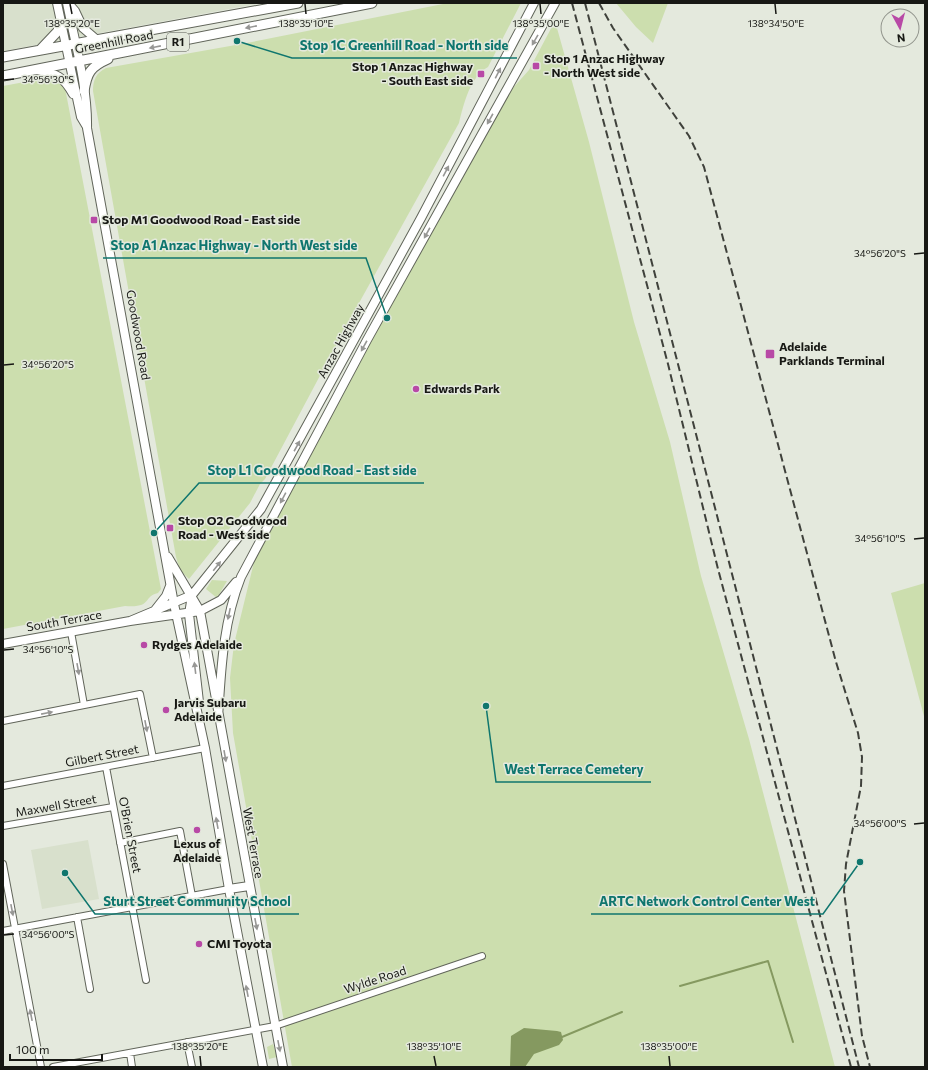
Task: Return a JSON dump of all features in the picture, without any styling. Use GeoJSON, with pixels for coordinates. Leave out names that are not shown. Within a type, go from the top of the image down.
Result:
{"type":"FeatureCollection","features":[{"type":"Feature","properties":{"kind":"highway","name":"Greenhill Road"},"geometry":{"type":"LineString","coordinates":[[3,57],[196,22],[282,4],[298,3]]}},
{"type":"Feature","properties":{"kind":"highway","name":"Greenhill Road"},"geometry":{"type":"LineString","coordinates":[[3,76],[372,3]]}},
{"type":"Feature","properties":{"kind":"highway"},"geometry":{"type":"LineString","coordinates":[[40,50],[58,31],[60,22]]}},
{"type":"Feature","properties":{"kind":"highway"},"geometry":{"type":"LineString","coordinates":[[196,22],[199,31],[203,32],[220,29],[235,31]]}},
{"type":"Feature","properties":{"kind":"highway"},"geometry":{"type":"LineString","coordinates":[[84,91],[87,76],[90,71],[103,61],[122,53]]}},
{"type":"Feature","properties":{"kind":"main road","name":"Goodwood Road"},"geometry":{"type":"LineString","coordinates":[[57,3],[66,46],[84,91],[88,114],[87,128],[176,616]]}},
{"type":"Feature","properties":{"kind":"main road","name":"Goodwood Road"},"geometry":{"type":"LineString","coordinates":[[67,3],[75,44],[74,63],[77,102],[81,117],[87,128]]}},
{"type":"Feature","properties":{"kind":"main road"},"geometry":{"type":"LineString","coordinates":[[67,3],[75,11],[83,28],[97,40]]}},
{"type":"Feature","properties":{"kind":"main road","name":"Anzac Highway"},"geometry":{"type":"LineString","coordinates":[[174,604],[192,595],[246,529],[269,496],[436,190],[533,3]]}},
{"type":"Feature","properties":{"kind":"main road","name":"Anzac Highway"},"geometry":{"type":"LineString","coordinates":[[241,577],[315,436],[555,3]]}},
{"type":"Feature","properties":{"kind":"main road"},"geometry":{"type":"LineString","coordinates":[[37,70],[55,74],[62,78],[77,102]]}},
{"type":"Feature","properties":{"kind":"main road"},"geometry":{"type":"LineString","coordinates":[[436,190],[448,196]]}},
{"type":"Feature","properties":{"kind":"main road","name":"Goodwood Road"},"geometry":{"type":"LineString","coordinates":[[164,547],[175,571],[192,595]]}},
{"type":"Feature","properties":{"kind":"main road","name":"West Terrace"},"geometry":{"type":"LineString","coordinates":[[218,718],[225,637],[232,601],[241,577]]}},
{"type":"Feature","properties":{"kind":"main road","name":"South Terrace"},"geometry":{"type":"LineString","coordinates":[[3,644],[130,621],[200,612],[221,600],[241,577]]}},
{"type":"Feature","properties":{"kind":"main road"},"geometry":{"type":"LineString","coordinates":[[154,611],[166,596],[170,584]]}},
{"type":"Feature","properties":{"kind":"main road"},"geometry":{"type":"LineString","coordinates":[[192,595],[189,614],[205,748],[229,890],[263,1067]]}},
{"type":"Feature","properties":{"kind":"main road","name":"West Terrace"},"geometry":{"type":"LineString","coordinates":[[192,595],[200,612],[282,1067]]}},
{"type":"Feature","properties":{"kind":"main road","name":"South Terrace"},"geometry":{"type":"LineString","coordinates":[[130,621],[174,604]]}},
{"type":"Feature","properties":{"kind":"main road"},"geometry":{"type":"LineString","coordinates":[[176,616],[205,748]]}},
{"type":"Feature","properties":{"kind":"main road"},"geometry":{"type":"LineString","coordinates":[[229,890],[249,886]]}},
{"type":"Feature","properties":{"kind":"street"},"geometry":{"type":"LineString","coordinates":[[71,632],[84,705]]}},
{"type":"Feature","properties":{"kind":"street"},"geometry":{"type":"LineString","coordinates":[[6,720],[140,694],[152,758]]}},
{"type":"Feature","properties":{"kind":"street","name":"Gilbert Street"},"geometry":{"type":"LineString","coordinates":[[3,786],[205,748]]}},
{"type":"Feature","properties":{"kind":"street","name":"O'Brien Street"},"geometry":{"type":"LineString","coordinates":[[106,767],[146,980]]}},
{"type":"Feature","properties":{"kind":"street","name":"Maxwell Street"},"geometry":{"type":"LineString","coordinates":[[3,826],[113,807]]}},
{"type":"Feature","properties":{"kind":"street"},"geometry":{"type":"LineString","coordinates":[[120,842],[180,831],[192,896]]}},
{"type":"Feature","properties":{"kind":"street"},"geometry":{"type":"LineString","coordinates":[[3,864],[41,1067]]}},
{"type":"Feature","properties":{"kind":"street"},"geometry":{"type":"LineString","coordinates":[[3,931],[229,890]]}},
{"type":"Feature","properties":{"kind":"street"},"geometry":{"type":"LineString","coordinates":[[76,917],[90,989]]}},
{"type":"Feature","properties":{"kind":"street","name":"Wylde Road"},"geometry":{"type":"LineString","coordinates":[[53,1067],[275,1026],[482,956]]}},
{"type":"Feature","properties":{"kind":"street"},"geometry":{"type":"LineString","coordinates":[[187,1042],[192,1067]]}},
{"type":"Feature","properties":{"kind":"street"},"geometry":{"type":"LineString","coordinates":[[130,1053],[132,1067]]}},
{"type":"Feature","properties":{"kind":"shaded area"},"geometry":{"type":"Polygon","coordinates":[[[3,3],[261,3],[3,51],[3,3]]]}},
{"type":"Feature","properties":{"kind":"shaded area"},"geometry":{"type":"Polygon","coordinates":[[[448,3],[521,3],[488,67],[482,71],[472,84],[459,123],[349,321],[265,479],[260,484],[250,503],[189,579],[180,570],[176,557],[93,91],[96,77],[106,68],[247,43],[448,3]]]}},
{"type":"Feature","properties":{"kind":"shaded area"},"geometry":{"type":"Polygon","coordinates":[[[616,3],[668,3],[653,43],[636,27],[616,3]]]}},
{"type":"Feature","properties":{"kind":"shaded area"},"geometry":{"type":"Polygon","coordinates":[[[555,21],[589,142],[634,322],[670,442],[701,576],[749,739],[835,1067],[292,1067],[233,733],[230,678],[234,644],[255,558],[399,289],[512,89],[529,70],[555,21]]]}},
{"type":"Feature","properties":{"kind":"shaded area"},"geometry":{"type":"Polygon","coordinates":[[[46,78],[55,80],[65,88],[161,589],[158,593],[150,597],[144,604],[125,606],[3,629],[3,86],[46,78]]]}},
{"type":"Feature","properties":{"kind":"shaded area"},"geometry":{"type":"Polygon","coordinates":[[[212,580],[227,581],[217,598],[206,589],[212,580]]]}},
{"type":"Feature","properties":{"kind":"shaded area"},"geometry":{"type":"Polygon","coordinates":[[[925,583],[925,720],[891,593],[925,583]]]}},
{"type":"Feature","properties":{"kind":"shaded area"},"geometry":{"type":"Polygon","coordinates":[[[88,840],[99,899],[42,909],[31,850],[88,840]]]}},
{"type":"Feature","properties":{"kind":"shaded area"},"geometry":{"type":"Polygon","coordinates":[[[524,1028],[561,1032],[563,1040],[559,1045],[534,1054],[525,1067],[510,1067],[511,1036],[524,1028]]]}},
{"type":"Feature","properties":{"kind":"shaded area"},"geometry":{"type":"Polygon","coordinates":[[[273,1044],[277,1057],[269,1059],[267,1047],[273,1044]]]}},
{"type":"Feature","properties":{"kind":"waterway"},"geometry":{"type":"LineString","coordinates":[[680,986],[768,961],[793,1042]]}},
{"type":"Feature","properties":{"kind":"waterway"},"geometry":{"type":"LineString","coordinates":[[562,1037],[622,1012]]}},
{"type":"Feature","properties":{"kind":"railway"},"geometry":{"type":"LineString","coordinates":[[572,3],[668,364],[718,569],[851,1067]]}},
{"type":"Feature","properties":{"kind":"railway"},"geometry":{"type":"LineString","coordinates":[[585,3],[859,1067]]}},
{"type":"Feature","properties":{"kind":"railway"},"geometry":{"type":"LineString","coordinates":[[599,3],[613,28],[689,136],[704,167],[836,662],[858,733],[862,757],[861,786],[846,864],[844,891],[862,1036],[870,1067]]}},
{"type":"Feature","properties":{"kind":"place","name":"Stop 1C Greenhill Road - North side"},"geometry":{"type":"Point","coordinates":[237,41]}},
{"type":"Feature","properties":{"kind":"place","name":"Stop 1 Anzac Highway - North West side"},"geometry":{"type":"Point","coordinates":[536,66]}},
{"type":"Feature","properties":{"kind":"place","name":"Stop 1 Anzac Highway - South East side"},"geometry":{"type":"Point","coordinates":[481,74]}},
{"type":"Feature","properties":{"kind":"place","name":"Stop M1 Goodwood Road - East side"},"geometry":{"type":"Point","coordinates":[94,220]}},
{"type":"Feature","properties":{"kind":"place","name":"Stop A1 Anzac Highway - North West side"},"geometry":{"type":"Point","coordinates":[387,318]}},
{"type":"Feature","properties":{"kind":"place","name":"Adelaide Parklands Terminal"},"geometry":{"type":"Point","coordinates":[770,354]}},
{"type":"Feature","properties":{"kind":"place","name":"Edwards Park"},"geometry":{"type":"Point","coordinates":[416,389]}},
{"type":"Feature","properties":{"kind":"place","name":"Stop O2 Goodwood Road - West side"},"geometry":{"type":"Point","coordinates":[170,528]}},
{"type":"Feature","properties":{"kind":"place","name":"Stop L1 Goodwood Road - East side"},"geometry":{"type":"Point","coordinates":[154,533]}},
{"type":"Feature","properties":{"kind":"place","name":"Rydges Adelaide"},"geometry":{"type":"Point","coordinates":[144,645]}},
{"type":"Feature","properties":{"kind":"place","name":"West Terrace Cemetery"},"geometry":{"type":"Point","coordinates":[486,706]}},
{"type":"Feature","properties":{"kind":"place","name":"Jarvis Subaru Adelaide"},"geometry":{"type":"Point","coordinates":[166,710]}},
{"type":"Feature","properties":{"kind":"place","name":"Lexus of Adelaide"},"geometry":{"type":"Point","coordinates":[197,830]}},
{"type":"Feature","properties":{"kind":"place","name":"ARTC Network Control Center West"},"geometry":{"type":"Point","coordinates":[860,862]}},
{"type":"Feature","properties":{"kind":"place","name":"Sturt Street Community School"},"geometry":{"type":"Point","coordinates":[65,873]}},
{"type":"Feature","properties":{"kind":"place","name":"CMI Toyota"},"geometry":{"type":"Point","coordinates":[199,944]}}]}
